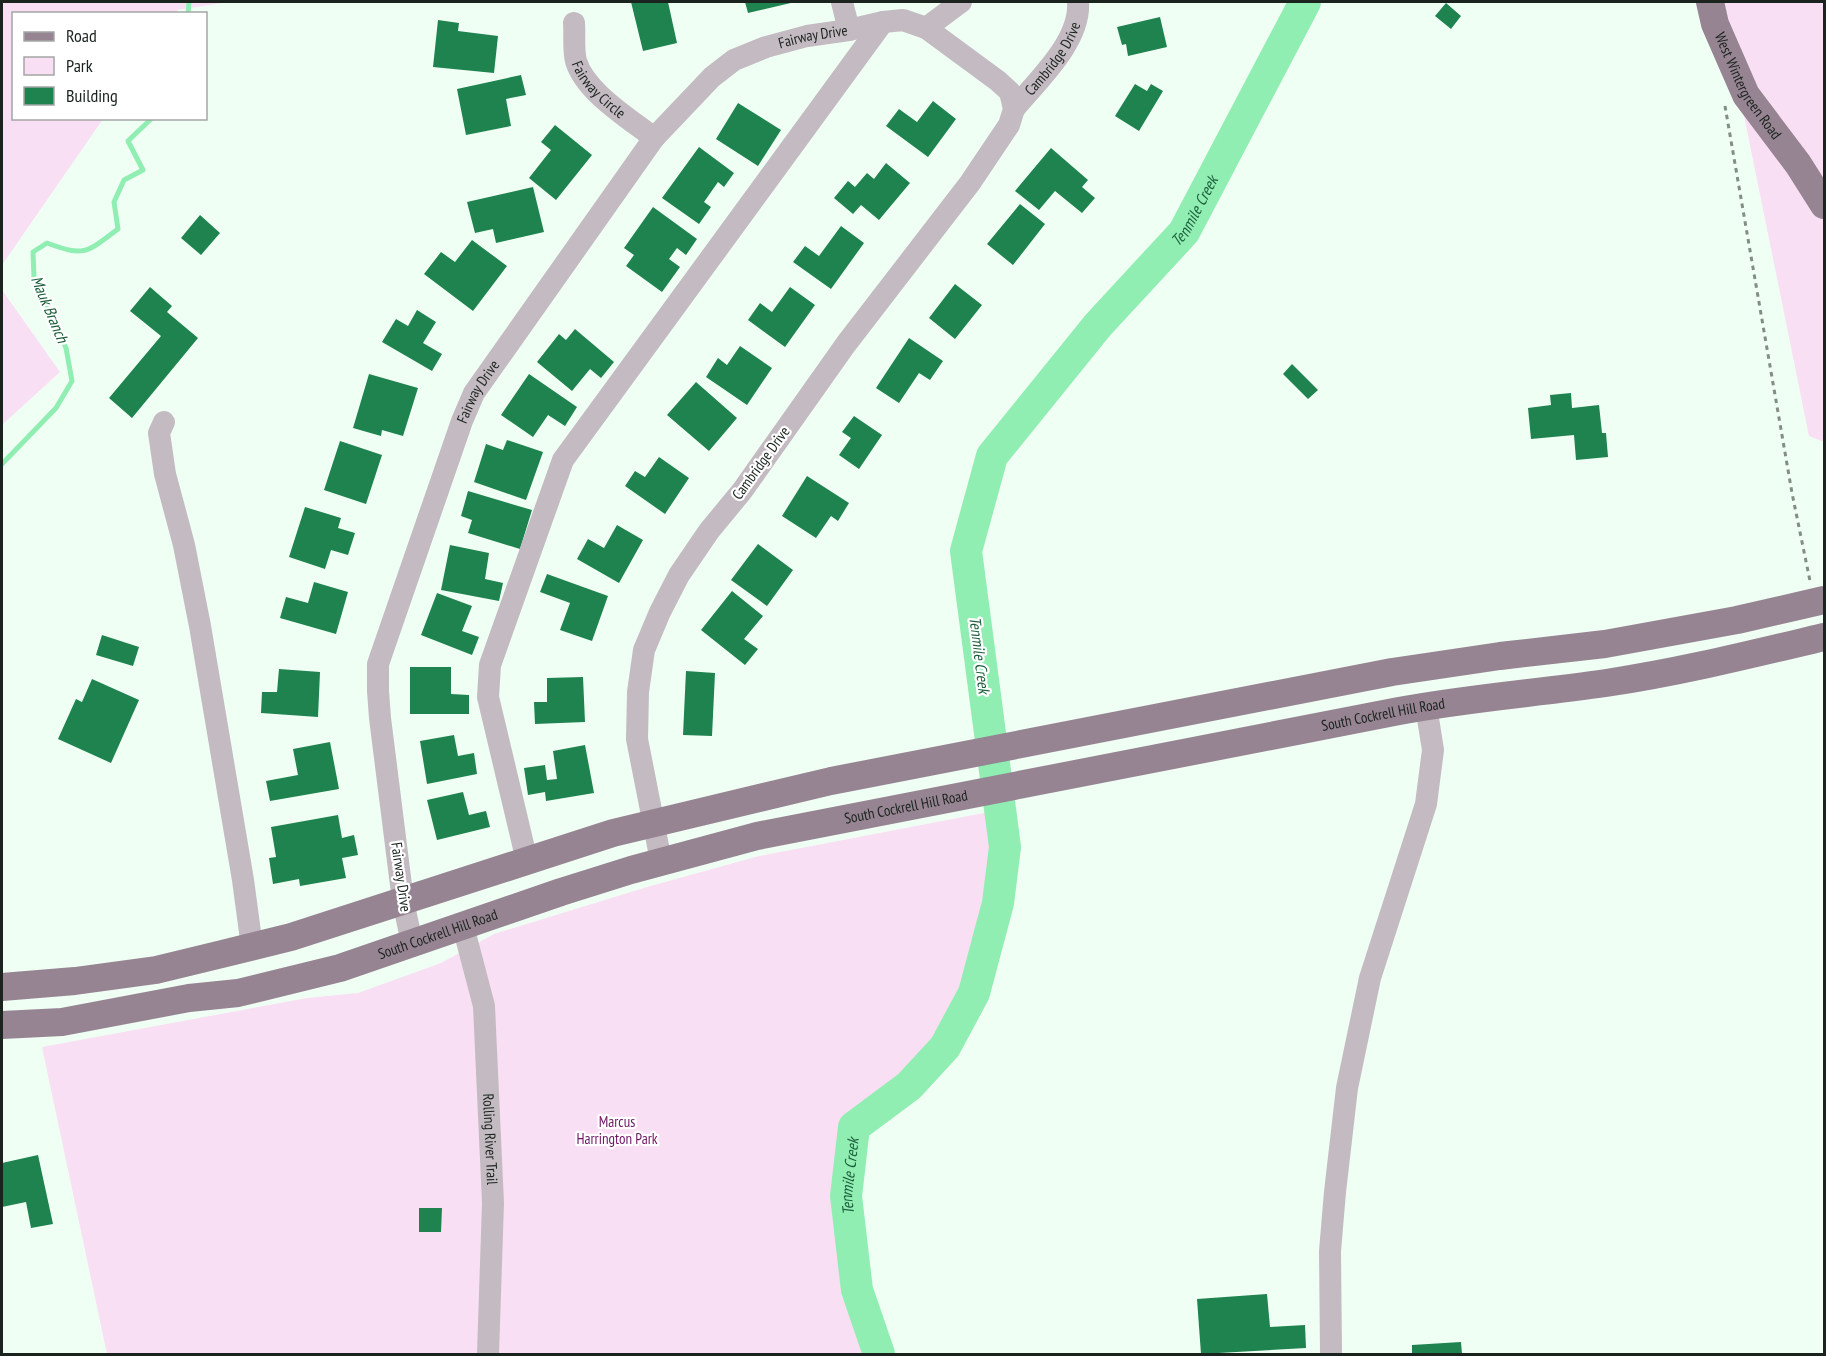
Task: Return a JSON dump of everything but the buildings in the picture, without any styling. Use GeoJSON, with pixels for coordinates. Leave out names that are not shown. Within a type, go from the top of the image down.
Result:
{"type":"FeatureCollection","features":[{"type":"Feature","properties":{"kind":"main road","name":"West Wintergreen Road"},"geometry":{"type":"LineString","coordinates":[[1710,2],[1715,24],[1746,95],[1798,164],[1824,205]]}},
{"type":"Feature","properties":{"kind":"main road","name":"West Wintergreen Road"},"geometry":{"type":"LineString","coordinates":[[1798,164],[1824,190]]}},
{"type":"Feature","properties":{"kind":"main road"},"geometry":{"type":"LineString","coordinates":[[2,987],[75,981],[156,970],[252,947],[403,902],[613,833],[831,781],[1428,666],[1623,641],[1737,620],[1820,601]]}},
{"type":"Feature","properties":{"kind":"main road","name":"South Cockrell Hill Road"},"geometry":{"type":"LineString","coordinates":[[2,1025],[62,1022],[189,998],[238,993],[340,968],[561,892],[660,861],[757,836],[1429,705],[1606,683],[1824,637]]}},
{"type":"Feature","properties":{"kind":"main road"},"geometry":{"type":"LineString","coordinates":[[1428,666],[1429,705]]}},
{"type":"Feature","properties":{"kind":"main road"},"geometry":{"type":"LineString","coordinates":[[454,885],[463,926]]}},
{"type":"Feature","properties":{"kind":"street","name":"Fairway Drive"},"geometry":{"type":"LineString","coordinates":[[412,943],[403,902],[378,691],[378,664],[462,421],[474,393],[654,138],[712,77],[734,60],[766,47],[849,30],[842,2]]}},
{"type":"Feature","properties":{"kind":"street"},"geometry":{"type":"LineString","coordinates":[[926,28],[961,2]]}},
{"type":"Feature","properties":{"kind":"street","name":"Cambridge Drive"},"geometry":{"type":"LineString","coordinates":[[660,861],[637,739],[638,692],[644,650],[660,612],[679,575],[709,531],[742,491],[846,344],[970,183],[1009,125],[1014,109],[1068,42],[1075,24],[1078,2]]}},
{"type":"Feature","properties":{"kind":"street","name":"Cambridge Drive"},"geometry":{"type":"LineString","coordinates":[[849,30],[883,21],[903,20],[926,28],[1010,92],[1014,109]]}},
{"type":"Feature","properties":{"kind":"street"},"geometry":{"type":"LineString","coordinates":[[527,861],[488,697],[490,665],[563,460],[883,21]]}},
{"type":"Feature","properties":{"kind":"street","name":"Fairway Circle"},"geometry":{"type":"LineString","coordinates":[[574,23],[575,60],[585,79],[601,96],[654,138]]}},
{"type":"Feature","properties":{"kind":"street"},"geometry":{"type":"LineString","coordinates":[[164,422],[159,433],[165,474],[184,545],[200,626],[243,880],[252,947]]}},
{"type":"Feature","properties":{"kind":"street"},"geometry":{"type":"LineString","coordinates":[[1331,1354],[1330,1251],[1347,1088],[1370,978],[1426,804],[1433,750],[1429,705]]}},
{"type":"Feature","properties":{"kind":"street","name":"Rolling River Trail"},"geometry":{"type":"LineString","coordinates":[[463,926],[484,1006],[493,1203],[488,1354]]}},
{"type":"Feature","properties":{"kind":"path"},"geometry":{"type":"LineString","coordinates":[[1724,103],[1792,493],[1820,601]]}},
{"type":"Feature","properties":{"kind":"green space"},"geometry":{"type":"Polygon","coordinates":[[[2,2],[228,2],[177,12],[12,12],[12,120],[102,120],[2,265],[2,2]]]}},
{"type":"Feature","properties":{"kind":"green space"},"geometry":{"type":"Polygon","coordinates":[[[1721,2],[1824,2],[1824,442],[1809,436],[1721,2]]]}},
{"type":"Feature","properties":{"kind":"green space"},"geometry":{"type":"Polygon","coordinates":[[[2,290],[60,372],[2,425],[2,290]]]}},
{"type":"Feature","properties":{"kind":"green space","name":"Marcus Harrington Park"},"geometry":{"type":"Polygon","coordinates":[[[989,812],[994,853],[966,988],[941,1040],[905,1075],[846,1121],[836,1194],[842,1297],[866,1354],[107,1354],[42,1047],[307,998],[358,993],[441,963],[494,934],[647,887],[759,856],[989,812]]]}},
{"type":"Feature","properties":{"kind":"waterway","name":"Mauk Branch"},"geometry":{"type":"LineString","coordinates":[[188,12],[189,2]]}},
{"type":"Feature","properties":{"kind":"waterway","name":"Tenmile Creek"},"geometry":{"type":"LineString","coordinates":[[879,1354],[857,1290],[846,1196],[854,1127],[909,1086],[945,1047],[974,993],[998,903],[1005,847],[966,551],[992,456],[1098,325],[1184,232],[1305,2]]}},
{"type":"Feature","properties":{"kind":"waterway","name":"Mauk Branch"},"geometry":{"type":"LineString","coordinates":[[2,464],[56,408],[72,381],[66,348],[34,278],[33,252],[47,243],[70,250],[85,250],[118,229],[114,202],[124,180],[143,170],[128,141],[150,120]]}}]}
